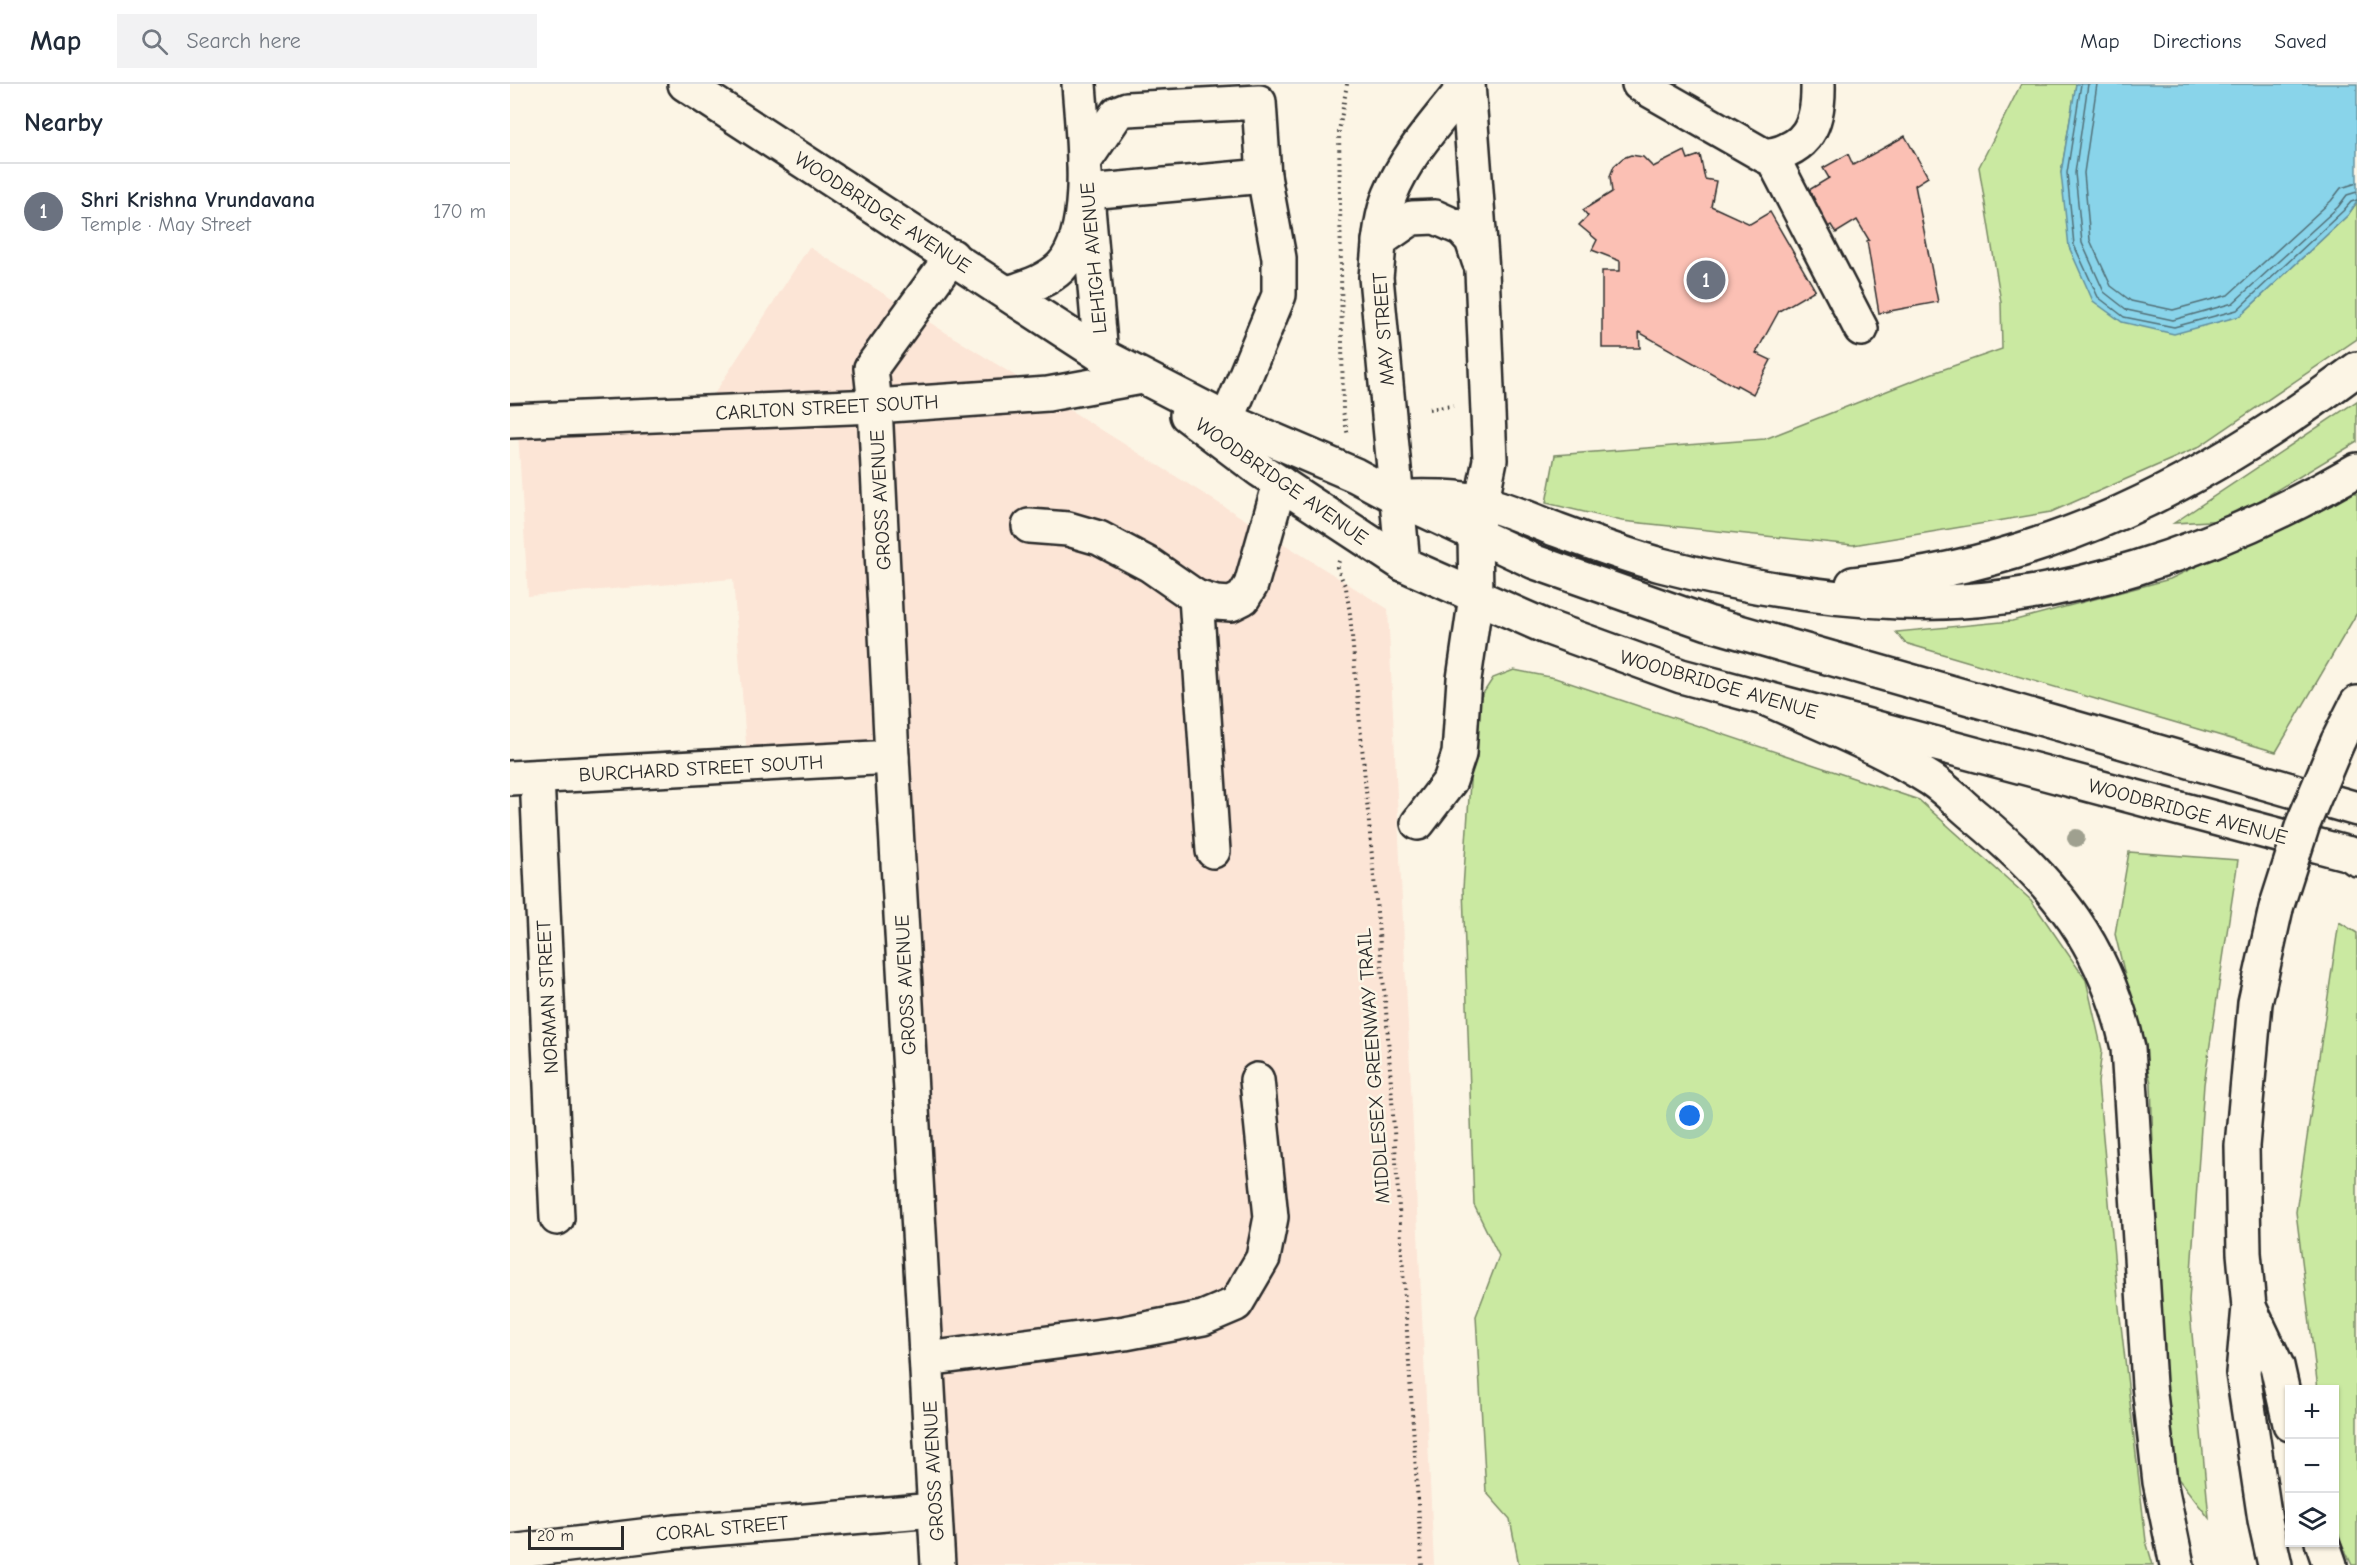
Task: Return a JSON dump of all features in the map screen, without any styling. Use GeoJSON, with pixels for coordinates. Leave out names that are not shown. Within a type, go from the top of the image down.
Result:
{"type":"FeatureCollection","features":[{"type":"Feature","properties":{"kind":"main road","name":"LEHIGH AVENUE"},"geometry":{"type":"LineString","coordinates":[[1078,84],[1101,355]]}},
{"type":"Feature","properties":{"kind":"main road","name":"MAY STREET"},"geometry":{"type":"LineString","coordinates":[[1403,564],[1376,278],[1379,241],[1389,196],[1417,147],[1468,84]]}},
{"type":"Feature","properties":{"kind":"main road","name":"MAY STREET"},"geometry":{"type":"LineString","coordinates":[[1418,823],[1450,780],[1459,754],[1464,679],[1476,596],[1475,535],[1490,460],[1482,271],[1468,84]]}},
{"type":"Feature","properties":{"kind":"main road"},"geometry":{"type":"LineString","coordinates":[[1639,84],[1765,156],[1786,153],[1809,135],[1819,103],[1818,84]]}},
{"type":"Feature","properties":{"kind":"main road","name":"WOODBRIDGE AVENUE"},"geometry":{"type":"LineString","coordinates":[[696,88],[1101,355],[1227,420],[1355,475],[1396,497],[1534,562],[1708,623],[2357,809]]}},
{"type":"Feature","properties":{"kind":"main road"},"geometry":{"type":"LineString","coordinates":[[1227,420],[1279,295],[1280,258],[1264,176],[1259,102],[1127,109],[1117,113],[1086,177],[1264,176]]}},
{"type":"Feature","properties":{"kind":"main road"},"geometry":{"type":"LineString","coordinates":[[1771,155],[1861,328]]}},
{"type":"Feature","properties":{"kind":"main road","name":"LEHIGH AVENUE"},"geometry":{"type":"LineString","coordinates":[[1008,293],[1037,283],[1062,267],[1077,239],[1086,177]]}},
{"type":"Feature","properties":{"kind":"main road"},"geometry":{"type":"LineString","coordinates":[[1379,241],[1412,218],[1427,216],[1442,219],[1462,229],[1472,240],[1482,271]]}},
{"type":"Feature","properties":{"kind":"main road","name":"GROSS AVENUE"},"geometry":{"type":"LineString","coordinates":[[938,1565],[892,757],[875,406],[871,368],[952,256]]}},
{"type":"Feature","properties":{"kind":"main road"},"geometry":{"type":"LineString","coordinates":[[1760,586],[1830,586],[1898,579],[2024,551],[2091,527],[2223,462],[2295,416],[2357,369]]}},
{"type":"Feature","properties":{"kind":"main road","name":"WOODBRIDGE AVENUE"},"geometry":{"type":"LineString","coordinates":[[1142,377],[1214,437],[1403,564],[1546,627],[1681,676],[2355,856]]}},
{"type":"Feature","properties":{"kind":"main road","name":"CARLTON STREET SOUTH"},"geometry":{"type":"LineString","coordinates":[[510,421],[875,406],[1048,394],[1142,377]]}},
{"type":"Feature","properties":{"kind":"main road"},"geometry":{"type":"LineString","coordinates":[[1396,497],[1458,498],[1517,514],[1647,561],[1760,586],[1831,597],[1900,603],[1964,600],[2037,591],[2107,575],[2175,555],[2260,521],[2308,498],[2357,470]]}},
{"type":"Feature","properties":{"kind":"main road"},"geometry":{"type":"LineString","coordinates":[[1029,526],[1068,529],[1099,538],[1150,566],[1196,597],[1231,604],[1244,598],[1251,585],[1280,483]]}},
{"type":"Feature","properties":{"kind":"main road"},"geometry":{"type":"LineString","coordinates":[[1196,597],[1213,851]]}},
{"type":"Feature","properties":{"kind":"main road"},"geometry":{"type":"LineString","coordinates":[[1769,700],[1870,746],[1933,781],[2009,845],[2058,897],[2095,951],[2121,1017],[2128,1048],[2149,1385],[2160,1482],[2177,1565]]}},
{"type":"Feature","properties":{"kind":"main road"},"geometry":{"type":"LineString","coordinates":[[2275,1565],[2265,1520],[2243,1373],[2249,1307],[2242,1212],[2245,1092],[2255,1004],[2276,908],[2303,824],[2338,741],[2357,703]]}},
{"type":"Feature","properties":{"kind":"main road","name":"BURCHARD STREET SOUTH"},"geometry":{"type":"LineString","coordinates":[[524,777],[892,757]]}},
{"type":"Feature","properties":{"kind":"main road","name":"NORMAN STREET"},"geometry":{"type":"LineString","coordinates":[[524,777],[557,1218]]}},
{"type":"Feature","properties":{"kind":"main road"},"geometry":{"type":"LineString","coordinates":[[927,1359],[1125,1333],[1203,1318],[1236,1304],[1263,1258],[1270,1217],[1257,1080]]}},
{"type":"Feature","properties":{"kind":"main road"},"geometry":{"type":"LineString","coordinates":[[2249,1307],[2277,1366],[2285,1405]]}},
{"type":"Feature","properties":{"kind":"main road","name":"CORAL STREET"},"geometry":{"type":"LineString","coordinates":[[510,1552],[675,1532],[934,1510]]}},
{"type":"Feature","properties":{"kind":"main road"},"geometry":{"type":"LineString","coordinates":[[2324,1547],[2330,1565]]}},
{"type":"Feature","properties":{"kind":"path"},"geometry":{"type":"LineString","coordinates":[[1343,411],[1340,131],[1347,84]]}},
{"type":"Feature","properties":{"kind":"path"},"geometry":{"type":"LineString","coordinates":[[1429,409],[1453,406]]}},
{"type":"Feature","properties":{"kind":"path","name":"MIDDLESEX GREENWAY TRAIL"},"geometry":{"type":"LineString","coordinates":[[1336,567],[1346,588],[1350,615],[1387,1022],[1422,1565]]}},
{"type":"Feature","properties":{"kind":"shaded area"},"geometry":{"type":"Polygon","coordinates":[[[809,247],[1388,609],[1434,1565],[956,1565],[907,985],[894,747],[747,756],[733,579],[528,596],[517,415],[709,402],[809,247]]]}},
{"type":"Feature","properties":{"kind":"green space"},"geometry":{"type":"Polygon","coordinates":[[[2021,84],[2076,84],[2061,173],[2240,316],[2348,215],[2357,202],[2357,339],[2197,448],[2051,512],[1853,545],[1622,521],[1546,503],[1555,455],[1765,439],[1930,374],[2002,349],[2001,302],[1979,167],[2021,84]]]}},
{"type":"Feature","properties":{"kind":"green space"},"geometry":{"type":"Polygon","coordinates":[[[2357,401],[2357,442],[2227,520],[2174,523],[2357,401]]]}},
{"type":"Feature","properties":{"kind":"green space"},"geometry":{"type":"Polygon","coordinates":[[[2357,490],[2357,613],[2276,752],[1905,643],[1896,632],[2012,621],[2170,579],[2357,490]]]}},
{"type":"Feature","properties":{"kind":"green space"},"geometry":{"type":"Polygon","coordinates":[[[1514,670],[1555,678],[1919,800],[2031,900],[2086,980],[2102,1050],[2098,1083],[2118,1299],[2146,1541],[2153,1565],[1519,1565],[1510,1519],[1486,1492],[1476,1316],[1499,1256],[1474,1205],[1463,889],[1475,706],[1493,678],[1514,670]]]}},
{"type":"Feature","properties":{"kind":"green space"},"geometry":{"type":"Polygon","coordinates":[[[2129,852],[2238,860],[2204,1084],[2189,1301],[2209,1518],[2172,1471],[2159,1336],[2151,1083],[2115,934],[2129,852]]]}},
{"type":"Feature","properties":{"kind":"green space"},"geometry":{"type":"Polygon","coordinates":[[[2339,922],[2357,933],[2357,1565],[2352,1565],[2339,1537],[2339,1385],[2318,1385],[2296,1212],[2339,922]]]}},
{"type":"Feature","properties":{"kind":"water"},"geometry":{"type":"Polygon","coordinates":[[[2076,84],[2357,84],[2357,202],[2348,215],[2240,316],[2174,334],[2122,322],[2093,301],[2069,247],[2061,173],[2076,84]]]}},
{"type":"Feature","properties":{"kind":"building"},"geometry":{"type":"Polygon","coordinates":[[[1905,136],[1928,177],[1915,185],[1938,302],[1879,313],[1867,241],[1869,240],[1857,220],[1836,233],[1831,225],[1825,229],[1807,196],[1812,194],[1809,190],[1829,178],[1823,168],[1848,154],[1853,165],[1905,136]]]}},
{"type":"Feature","properties":{"kind":"building"},"geometry":{"type":"Polygon","coordinates":[[[1685,151],[1688,159],[1700,155],[1705,179],[1716,181],[1711,206],[1750,224],[1770,212],[1815,290],[1779,311],[1756,353],[1771,360],[1753,394],[1737,385],[1736,387],[1639,332],[1640,348],[1602,348],[1602,271],[1620,271],[1620,261],[1592,250],[1597,240],[1579,225],[1588,216],[1583,210],[1612,192],[1610,176],[1614,166],[1623,158],[1631,155],[1643,157],[1653,167],[1685,151]]]}},
{"type":"Feature","properties":{"kind":"place","name":"Shri Krishna Vrundavana"},"geometry":{"type":"Point","coordinates":[1706,280]}}]}
